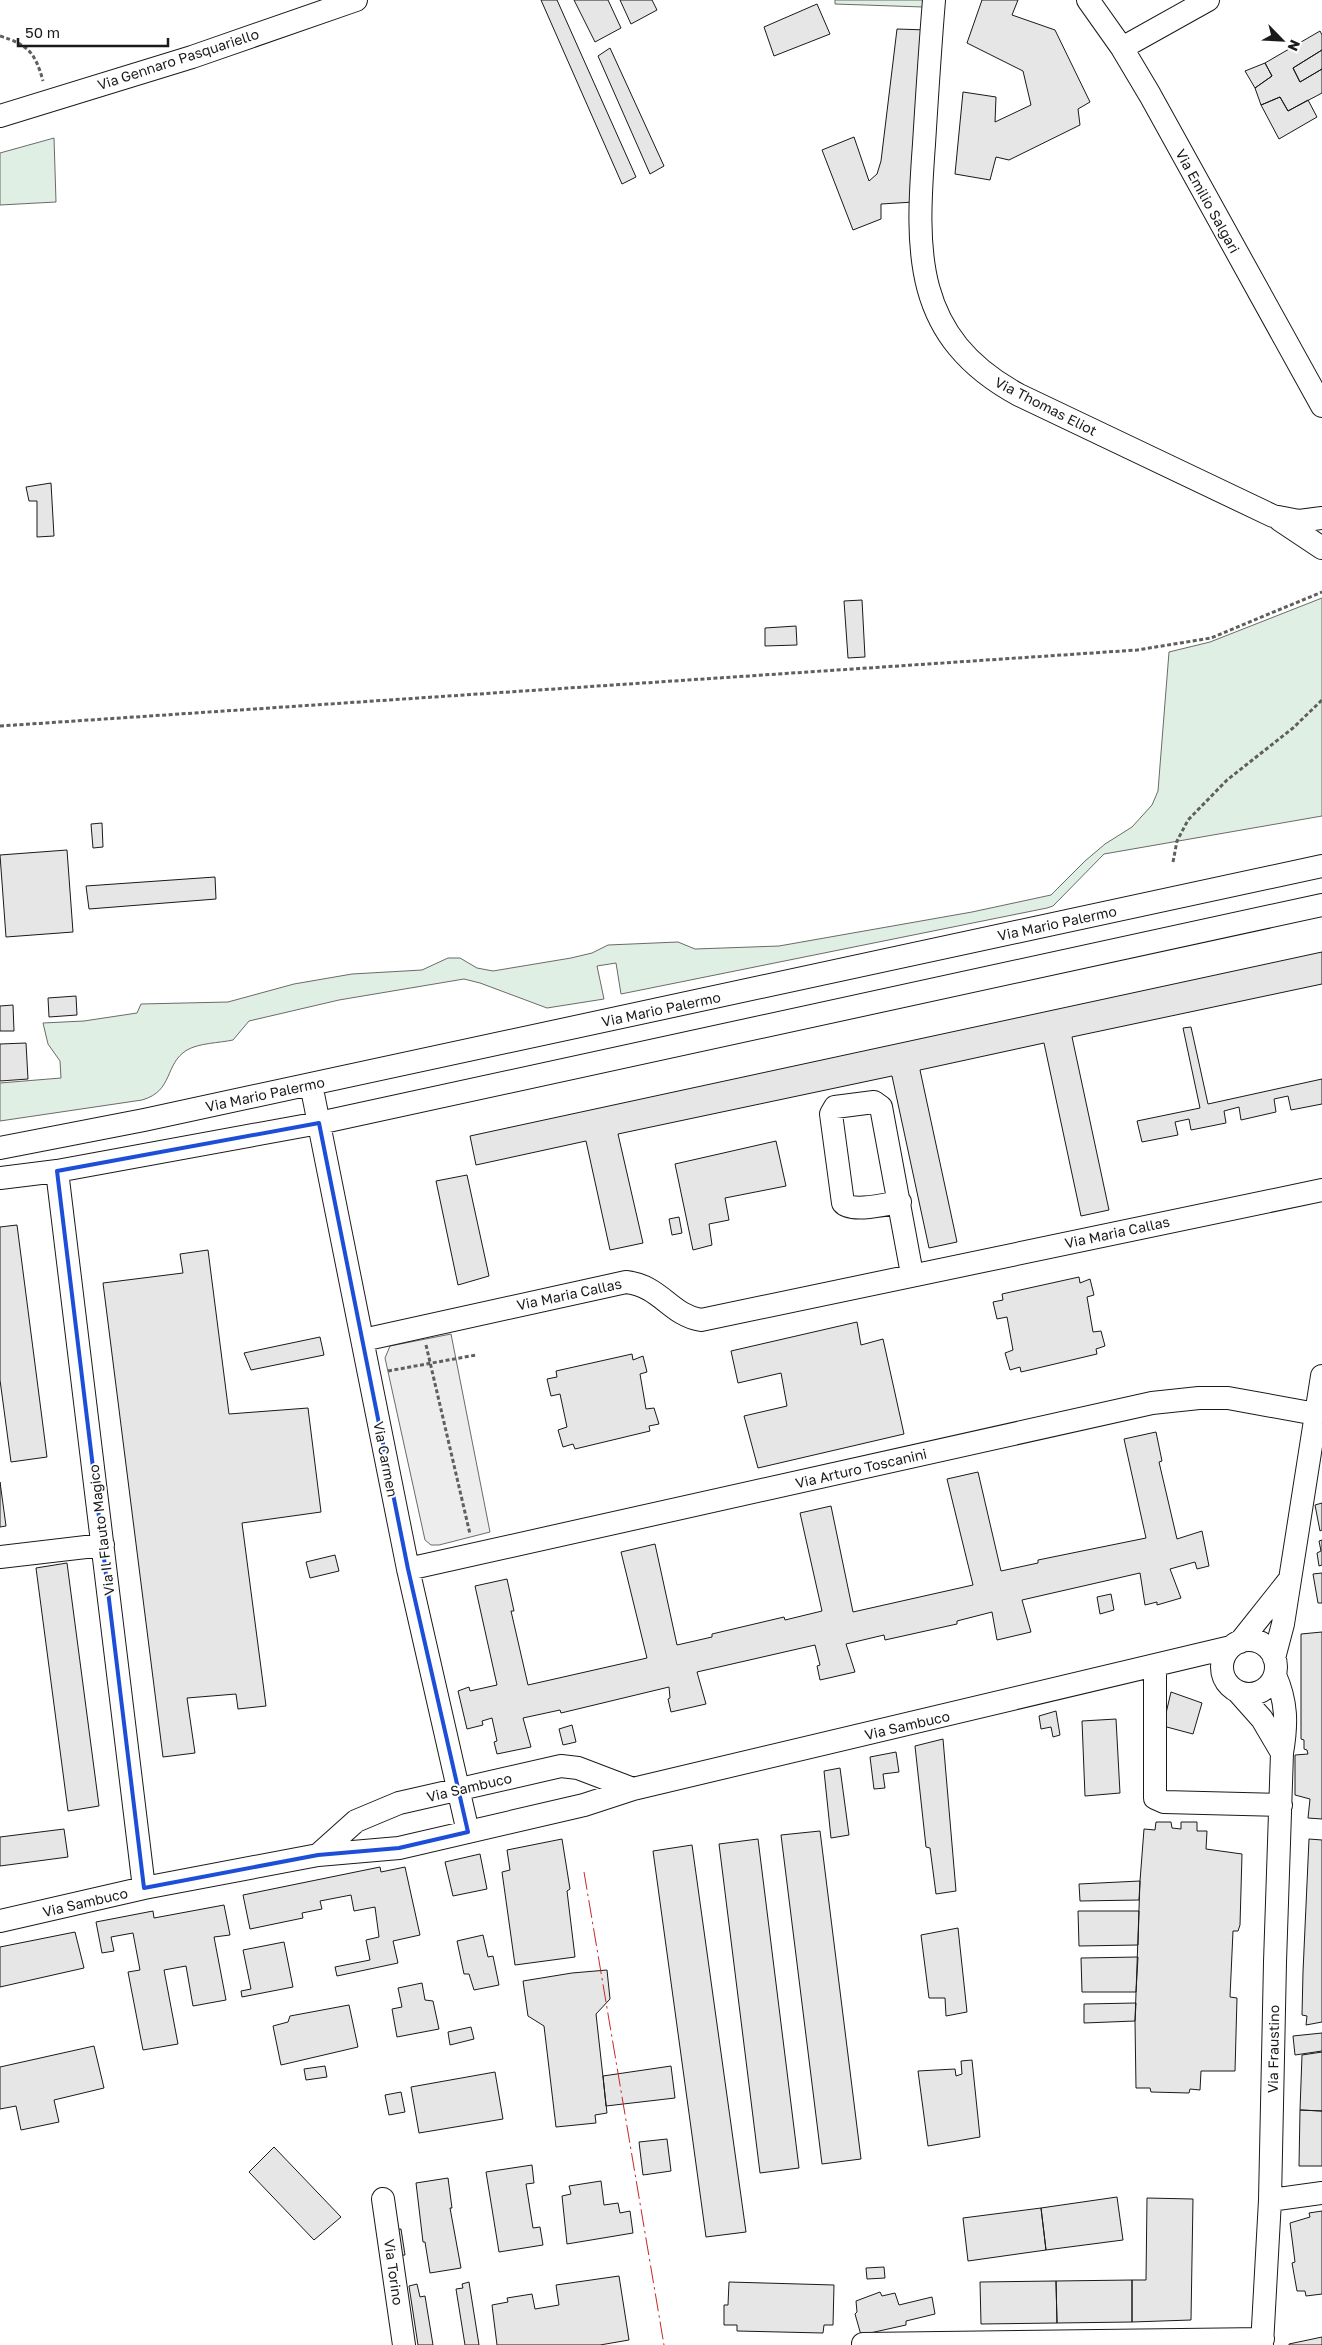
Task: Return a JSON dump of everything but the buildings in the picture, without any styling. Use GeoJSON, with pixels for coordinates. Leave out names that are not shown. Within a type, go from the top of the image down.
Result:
{"type":"FeatureCollection","features":[{"type":"Feature","properties":{"kind":"street","name":"Via Gennaro Pasquariello"},"geometry":{"type":"LineString","coordinates":[[0,116],[192,57],[356,0]]}},
{"type":"Feature","properties":{"kind":"street","name":"Via Thomas Eliot"},"geometry":{"type":"LineString","coordinates":[[934,0],[920,194],[921,240],[924,273],[930,297],[940,321],[953,342],[995,382],[1011,391],[1273,516],[1322,548]]}},
{"type":"Feature","properties":{"kind":"street","name":"Via Emilio Salgari"},"geometry":{"type":"LineString","coordinates":[[1088,0],[1122,48],[1322,406]]}},
{"type":"Feature","properties":{"kind":"street"},"geometry":{"type":"LineString","coordinates":[[1122,48],[1208,0]]}},
{"type":"Feature","properties":{"kind":"street","name":"Via Thomas Eliot"},"geometry":{"type":"LineString","coordinates":[[1273,516],[1299,521],[1322,518]]}},
{"type":"Feature","properties":{"kind":"street","name":"Via Mario Palermo"},"geometry":{"type":"LineString","coordinates":[[0,1148],[312,1084],[1322,866]]}},
{"type":"Feature","properties":{"kind":"street"},"geometry":{"type":"LineString","coordinates":[[0,1178],[57,1171],[319,1123],[1322,905]]}},
{"type":"Feature","properties":{"kind":"street","name":"Via Carmen"},"geometry":{"type":"LineString","coordinates":[[312,1084],[408,1569],[468,1832]]}},
{"type":"Feature","properties":{"kind":"street"},"geometry":{"type":"LineString","coordinates":[[900,1202],[853,1208],[845,1206],[843,1203],[831,1114],[835,1107],[874,1102],[880,1105],[900,1202],[912,1274]]}},
{"type":"Feature","properties":{"kind":"street","name":"Via Il Flauto Magico"},"geometry":{"type":"LineString","coordinates":[[57,1171],[144,1888]]}},
{"type":"Feature","properties":{"kind":"street","name":"Via Maria Callas"},"geometry":{"type":"LineString","coordinates":[[363,1340],[626,1282],[640,1283],[650,1288],[681,1312],[701,1320],[912,1274],[1322,1190]]}},
{"type":"Feature","properties":{"kind":"street"},"geometry":{"type":"LineString","coordinates":[[1181,1658],[1246,1695],[1264,1690],[1275,1667],[1283,1624],[1322,1376]]}},
{"type":"Feature","properties":{"kind":"street","name":"Via Arturo Toscanini"},"geometry":{"type":"LineString","coordinates":[[408,1569],[1152,1403],[1199,1398],[1228,1398],[1316,1414]]}},
{"type":"Feature","properties":{"kind":"street"},"geometry":{"type":"LineString","coordinates":[[0,1557],[103,1545]]}},
{"type":"Feature","properties":{"kind":"street"},"geometry":{"type":"LineString","coordinates":[[1282,1753],[1262,1719],[1231,1686],[1222,1662],[1290,1578]]}},
{"type":"Feature","properties":{"kind":"street"},"geometry":{"type":"LineString","coordinates":[[1235,1644],[1256,1641],[1264,1645],[1275,1667]]}},
{"type":"Feature","properties":{"kind":"street","name":"Via Sambuco"},"geometry":{"type":"LineString","coordinates":[[0,1921],[144,1888],[318,1855],[399,1848],[584,1805],[633,1789],[1155,1666],[1235,1644]]}},
{"type":"Feature","properties":{"kind":"street"},"geometry":{"type":"LineString","coordinates":[[1155,1666],[1155,1798],[1164,1802],[1281,1805]]}},
{"type":"Feature","properties":{"kind":"street","name":"Via Fraustino"},"geometry":{"type":"LineString","coordinates":[[1262,2342],[1270,2200],[1275,1962],[1282,1753],[1285,1734],[1284,1695],[1275,1667]]}},
{"type":"Feature","properties":{"kind":"street","name":"Via Sambuco"},"geometry":{"type":"LineString","coordinates":[[318,1855],[356,1820],[400,1804],[561,1766],[578,1768],[633,1789]]}},
{"type":"Feature","properties":{"kind":"street"},"geometry":{"type":"LineString","coordinates":[[1270,2200],[1322,2193]]}},
{"type":"Feature","properties":{"kind":"street","name":"Via Torino"},"geometry":{"type":"LineString","coordinates":[[383,2199],[404,2345]]}},
{"type":"Feature","properties":{"kind":"street"},"geometry":{"type":"LineString","coordinates":[[862,2344],[1262,2342]]}},
{"type":"Feature","properties":{"kind":"path"},"geometry":{"type":"LineString","coordinates":[[0,36],[18,42],[30,50],[38,63],[49,101]]}},
{"type":"Feature","properties":{"kind":"path"},"geometry":{"type":"LineString","coordinates":[[0,726],[1137,650],[1211,638],[1322,592]]}},
{"type":"Feature","properties":{"kind":"path"},"geometry":{"type":"LineString","coordinates":[[1173,862],[1177,841],[1188,820],[1227,780],[1315,708],[1322,700]]}},
{"type":"Feature","properties":{"kind":"path"},"geometry":{"type":"LineString","coordinates":[[1315,708],[1322,708]]}},
{"type":"Feature","properties":{"kind":"path"},"geometry":{"type":"LineString","coordinates":[[422,1326],[474,1554]]}},
{"type":"Feature","properties":{"kind":"path"},"geometry":{"type":"LineString","coordinates":[[370,1374],[476,1355]]}},
{"type":"Feature","properties":{"kind":"highlighted area"},"geometry":{"type":"Polygon","coordinates":[[[319,1123],[408,1569],[468,1832],[399,1848],[318,1855],[144,1888],[57,1171],[319,1123]]]}},
{"type":"Feature","properties":{"kind":"green space"},"geometry":{"type":"Polygon","coordinates":[[[835,0],[924,0],[923,7],[835,4],[835,0]]]}},
{"type":"Feature","properties":{"kind":"green space"},"geometry":{"type":"Polygon","coordinates":[[[54,138],[56,202],[0,205],[0,153],[54,138]]]}},
{"type":"Feature","properties":{"kind":"green space"},"geometry":{"type":"Polygon","coordinates":[[[1322,598],[1322,816],[1104,854],[1053,906],[1047,908],[621,994],[616,963],[597,966],[604,999],[547,1008],[480,983],[464,979],[339,1000],[249,1021],[233,1040],[187,1050],[175,1062],[159,1090],[152,1096],[142,1100],[0,1121],[0,1083],[61,1078],[60,1061],[48,1044],[43,1023],[84,1021],[137,1013],[141,1004],[228,1002],[294,984],[352,974],[422,970],[448,958],[460,958],[477,968],[493,971],[571,958],[592,953],[608,945],[678,942],[695,949],[779,946],[972,912],[1051,895],[1105,844],[1132,827],[1152,805],[1158,791],[1169,652],[1210,642],[1322,598]]]}},
{"type":"Feature","properties":{"kind":"shaded area"},"geometry":{"type":"Polygon","coordinates":[[[451,1334],[490,1532],[439,1545],[431,1545],[425,1540],[385,1358],[390,1346],[451,1334]]]}},
{"type":"Feature","properties":{"kind":"power"},"geometry":{"type":"LineString","coordinates":[[584,1872],[664,2345]]}}]}
